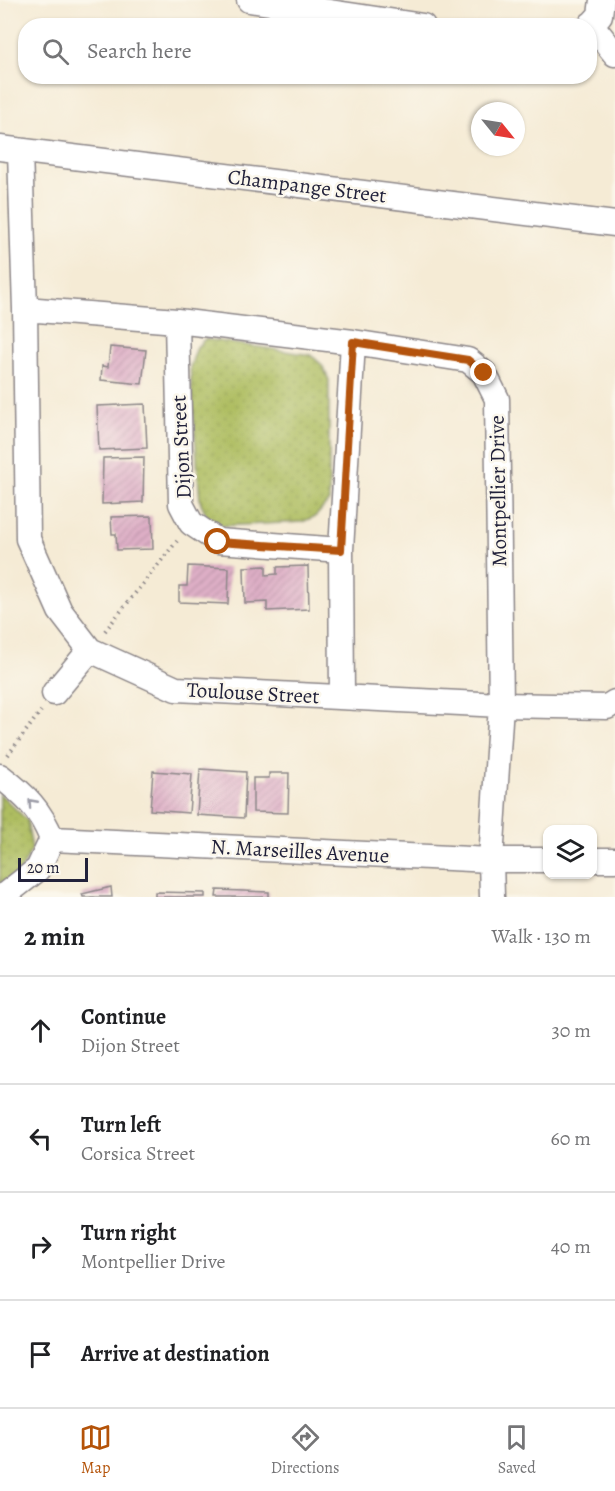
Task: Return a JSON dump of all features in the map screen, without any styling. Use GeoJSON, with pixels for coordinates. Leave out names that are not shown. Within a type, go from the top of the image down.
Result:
{"type":"FeatureCollection","features":[{"type":"Feature","properties":{"kind":"street"},"geometry":{"type":"LineString","coordinates":[[249,0],[374,18]]}},
{"type":"Feature","properties":{"kind":"street"},"geometry":{"type":"LineString","coordinates":[[597,18],[600,15],[602,0]]}},
{"type":"Feature","properties":{"kind":"street"},"geometry":{"type":"LineString","coordinates":[[597,33],[615,54]]}},
{"type":"Feature","properties":{"kind":"street","name":"Champange Street"},"geometry":{"type":"LineString","coordinates":[[10,149],[615,224]]}},
{"type":"Feature","properties":{"kind":"street","name":"Toulouse Street"},"geometry":{"type":"LineString","coordinates":[[10,149],[25,309],[28,539],[60,611],[90,650],[176,689],[501,705],[607,707],[615,702]]}},
{"type":"Feature","properties":{"kind":"street","name":"Montpellier Drive"},"geometry":{"type":"LineString","coordinates":[[25,309],[177,321],[353,342],[468,360],[484,373],[497,399],[501,705],[492,897]]}},
{"type":"Feature","properties":{"kind":"street","name":"Dijon Street"},"geometry":{"type":"LineString","coordinates":[[177,321],[181,504],[191,523],[218,542],[341,550]]}},
{"type":"Feature","properties":{"kind":"street"},"geometry":{"type":"LineString","coordinates":[[342,697],[341,550],[353,342]]}},
{"type":"Feature","properties":{"kind":"street"},"geometry":{"type":"LineString","coordinates":[[54,693],[90,650]]}},
{"type":"Feature","properties":{"kind":"street"},"geometry":{"type":"LineString","coordinates":[[2,897],[38,869],[52,839],[43,816],[3,766]]}},
{"type":"Feature","properties":{"kind":"street","name":"N. Marseilles Avenue"},"geometry":{"type":"LineString","coordinates":[[52,839],[492,860],[543,860]]}},
{"type":"Feature","properties":{"kind":"street"},"geometry":{"type":"LineString","coordinates":[[597,860],[615,860]]}},
{"type":"Feature","properties":{"kind":"path"},"geometry":{"type":"LineString","coordinates":[[90,650],[191,523]]}},
{"type":"Feature","properties":{"kind":"path"},"geometry":{"type":"LineString","coordinates":[[3,766],[54,693]]}},
{"type":"Feature","properties":{"kind":"green space"},"geometry":{"type":"Polygon","coordinates":[[[205,339],[311,355],[322,365],[329,380],[329,501],[316,516],[302,522],[219,526],[207,516],[200,501],[190,367],[197,347],[205,339]]]}},
{"type":"Feature","properties":{"kind":"green space"},"geometry":{"type":"Polygon","coordinates":[[[0,794],[27,820],[32,849],[20,872],[0,885],[0,794]]]}},
{"type":"Feature","properties":{"kind":"building"},"geometry":{"type":"Polygon","coordinates":[[[110,347],[146,350],[142,384],[101,380],[102,366],[108,367],[110,347]]]}},
{"type":"Feature","properties":{"kind":"building"},"geometry":{"type":"Polygon","coordinates":[[[145,404],[147,448],[99,450],[97,406],[145,404]]]}},
{"type":"Feature","properties":{"kind":"building"},"geometry":{"type":"Polygon","coordinates":[[[144,457],[143,502],[102,504],[103,458],[144,457]]]}},
{"type":"Feature","properties":{"kind":"building"},"geometry":{"type":"Polygon","coordinates":[[[152,516],[153,549],[117,550],[116,534],[112,534],[111,517],[152,516]]]}},
{"type":"Feature","properties":{"kind":"building"},"geometry":{"type":"Polygon","coordinates":[[[188,566],[229,568],[228,604],[179,602],[179,586],[187,586],[188,566]]]}},
{"type":"Feature","properties":{"kind":"building"},"geometry":{"type":"Polygon","coordinates":[[[266,566],[266,575],[277,574],[277,567],[308,566],[309,609],[267,611],[267,602],[245,603],[244,567],[266,566]]]}},
{"type":"Feature","properties":{"kind":"building"},"geometry":{"type":"Polygon","coordinates":[[[200,769],[246,772],[244,818],[197,815],[200,769]]]}},
{"type":"Feature","properties":{"kind":"building"},"geometry":{"type":"Polygon","coordinates":[[[153,771],[192,774],[189,813],[150,810],[153,771]]]}},
{"type":"Feature","properties":{"kind":"building"},"geometry":{"type":"Polygon","coordinates":[[[269,773],[289,773],[288,813],[253,812],[253,778],[269,778],[269,773]]]}},
{"type":"Feature","properties":{"kind":"building"},"geometry":{"type":"Polygon","coordinates":[[[111,887],[112,897],[83,897],[82,894],[111,887]]]}},
{"type":"Feature","properties":{"kind":"building"},"geometry":{"type":"Polygon","coordinates":[[[217,890],[269,892],[269,897],[216,897],[217,890]]]}},
{"type":"Feature","properties":{"kind":"building"},"geometry":{"type":"Polygon","coordinates":[[[155,892],[205,893],[205,897],[155,897],[155,892]]]}},
{"type":"Feature","properties":{"kind":"route"},"geometry":{"type":"LineString","coordinates":[[218,542],[341,550],[353,342],[468,360],[484,373]]}}]}
